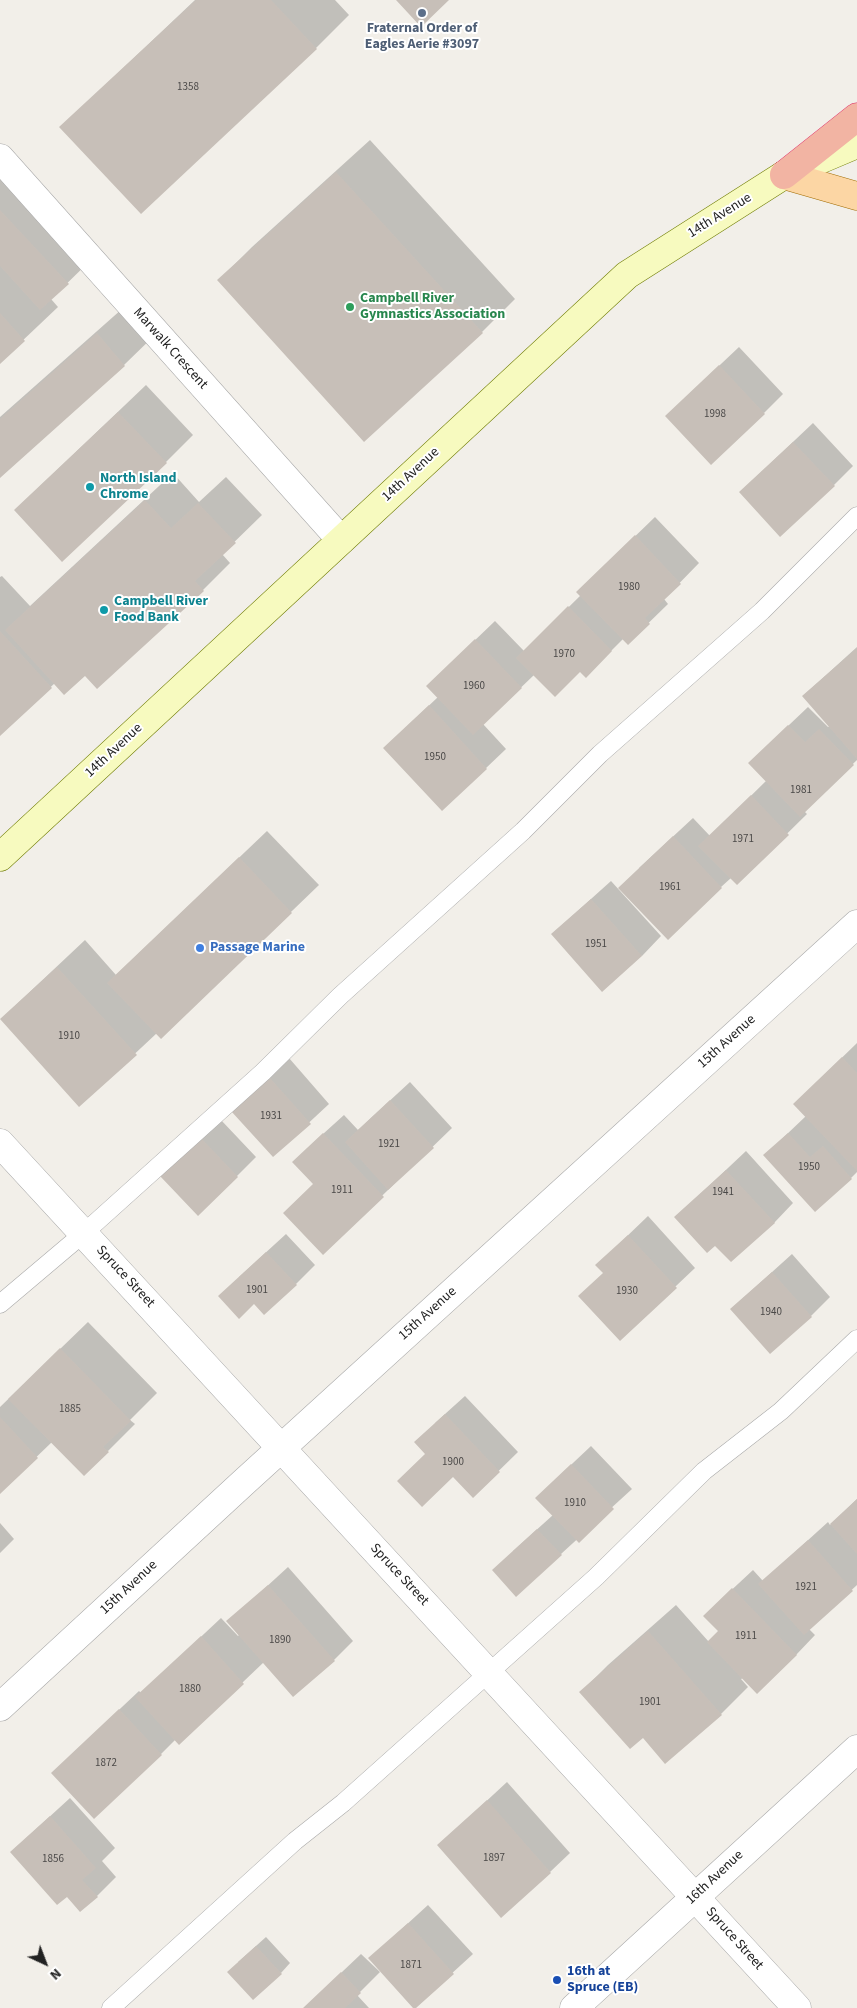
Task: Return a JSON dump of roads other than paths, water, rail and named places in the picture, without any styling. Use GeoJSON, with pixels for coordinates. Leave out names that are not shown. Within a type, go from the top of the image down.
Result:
{"type":"FeatureCollection","features":[{"type":"Feature","properties":{"kind":"highway"},"geometry":{"type":"LineString","coordinates":[[784,175],[857,117]]}},
{"type":"Feature","properties":{"kind":"main road","name":"14th Avenue"},"geometry":{"type":"LineString","coordinates":[[0,857],[627,275],[784,175],[857,144]]}},
{"type":"Feature","properties":{"kind":"main road"},"geometry":{"type":"LineString","coordinates":[[784,175],[857,196]]}},
{"type":"Feature","properties":{"kind":"street","name":"Marwalk Crescent"},"geometry":{"type":"LineString","coordinates":[[0,158],[341,540]]}},
{"type":"Feature","properties":{"kind":"street","name":"15th Avenue"},"geometry":{"type":"LineString","coordinates":[[0,1707],[282,1447],[857,924]]}},
{"type":"Feature","properties":{"kind":"street","name":"Spruce Street"},"geometry":{"type":"LineString","coordinates":[[0,1143],[797,2008]]}},
{"type":"Feature","properties":{"kind":"street","name":"16th Avenue"},"geometry":{"type":"LineString","coordinates":[[574,2008],[857,1749]]}},
{"type":"Feature","properties":{"kind":"lane"},"geometry":{"type":"LineString","coordinates":[[0,1304],[84,1233],[263,1072],[340,996],[523,831],[600,754],[762,611],[857,516]]}},
{"type":"Feature","properties":{"kind":"lane"},"geometry":{"type":"LineString","coordinates":[[111,2008],[296,1841],[343,1803],[490,1673],[596,1577],[704,1471],[780,1411],[857,1339]]}},
{"type":"Feature","properties":{"kind":"place","name":"Fraternal Order of Eagles Aerie #3097"},"geometry":{"type":"Point","coordinates":[422,13]}},
{"type":"Feature","properties":{"kind":"place","name":"Campbell River Gymnastics Association"},"geometry":{"type":"Point","coordinates":[350,307]}},
{"type":"Feature","properties":{"kind":"place","name":"North Island Chrome"},"geometry":{"type":"Point","coordinates":[90,487]}},
{"type":"Feature","properties":{"kind":"place","name":"Campbell River Food Bank"},"geometry":{"type":"Point","coordinates":[104,610]}},
{"type":"Feature","properties":{"kind":"place","name":"Passage Marine"},"geometry":{"type":"Point","coordinates":[200,948]}},
{"type":"Feature","properties":{"kind":"place","name":"16th at Spruce (EB)"},"geometry":{"type":"Point","coordinates":[557,1980]}}]}
